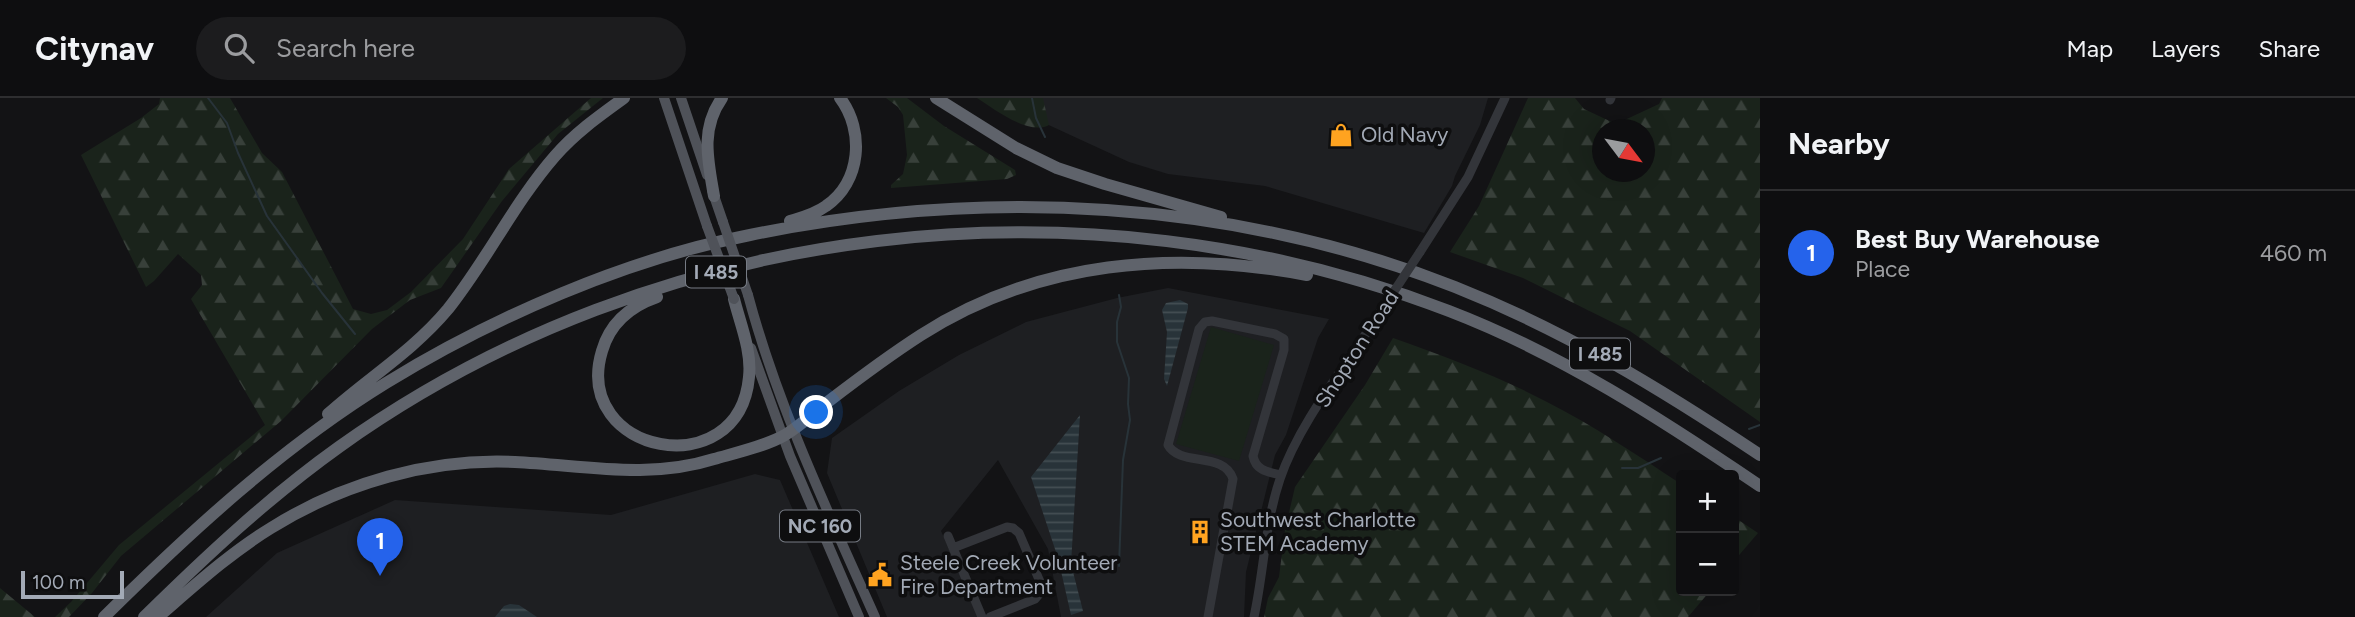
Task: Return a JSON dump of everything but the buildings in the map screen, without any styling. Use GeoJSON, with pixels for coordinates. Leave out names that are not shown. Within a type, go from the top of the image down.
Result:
{"type":"FeatureCollection","features":[{"type":"Feature","properties":{"kind":"highway"},"geometry":{"type":"LineString","coordinates":[[243,488],[340,403],[381,373],[421,338],[470,280],[555,156],[582,129],[624,98]]}},
{"type":"Feature","properties":{"kind":"highway"},"geometry":{"type":"LineString","coordinates":[[714,196],[706,144],[709,122],[722,98]]}},
{"type":"Feature","properties":{"kind":"highway"},"geometry":{"type":"LineString","coordinates":[[747,235],[814,214],[832,202],[844,187],[853,169],[857,146],[850,114],[840,98]]}},
{"type":"Feature","properties":{"kind":"highway"},"geometry":{"type":"LineString","coordinates":[[936,98],[1006,142],[1057,168],[1288,236]]}},
{"type":"Feature","properties":{"kind":"highway","name":"I 485"},"geometry":{"type":"LineString","coordinates":[[104,617],[243,488],[299,443],[386,384],[460,342],[512,316],[656,260],[747,235],[873,215],[1016,206],[1131,211],[1227,224],[1288,236],[1403,268],[1451,285],[1525,317],[1624,368],[1760,455]]}},
{"type":"Feature","properties":{"kind":"highway","name":"I 485"},"geometry":{"type":"LineString","coordinates":[[144,617],[244,522],[341,445],[436,386],[543,332],[608,305],[671,284],[775,258],[862,242],[962,233],[1017,231],[1110,234],[1208,246],[1283,261],[1383,288],[1452,312],[1534,349],[1611,390],[1760,485]]}},
{"type":"Feature","properties":{"kind":"highway"},"geometry":{"type":"LineString","coordinates":[[734,299],[750,375],[745,398],[735,416],[713,436],[687,445],[660,446],[628,431],[609,409],[600,384],[600,356],[616,324],[630,310],[645,301],[775,258]]}},
{"type":"Feature","properties":{"kind":"highway"},"geometry":{"type":"LineString","coordinates":[[158,617],[268,530],[318,502],[364,484],[425,468],[483,462],[634,471],[696,465],[788,433],[897,351],[945,321],[1027,286],[1082,271],[1164,262],[1242,264],[1307,275],[1452,312]]}},
{"type":"Feature","properties":{"kind":"main road","name":"NC 160"},"geometry":{"type":"LineString","coordinates":[[664,98],[734,299],[859,616]]}},
{"type":"Feature","properties":{"kind":"main road","name":"NC 160"},"geometry":{"type":"LineString","coordinates":[[681,98],[748,295],[788,433],[822,499],[875,617]]}},
{"type":"Feature","properties":{"kind":"street","name":"Shopton Road"},"geometry":{"type":"LineString","coordinates":[[1254,617],[1269,523],[1281,475],[1309,422],[1468,177],[1506,98]]}},
{"type":"Feature","properties":{"kind":"street"},"geometry":{"type":"LineString","coordinates":[[1208,617],[1233,479],[1231,472],[1223,466],[1174,452],[1168,444],[1199,329],[1205,322],[1212,321],[1275,334],[1284,340],[1284,350],[1253,456],[1260,469],[1281,475]]}},
{"type":"Feature","properties":{"kind":"street"},"geometry":{"type":"LineString","coordinates":[[953,548],[1007,527],[1020,533],[1041,584],[1041,592],[1035,598],[990,617]]}},
{"type":"Feature","properties":{"kind":"street"},"geometry":{"type":"LineString","coordinates":[[948,536],[982,617]]}},
{"type":"Feature","properties":{"kind":"shaded area"},"geometry":{"type":"Polygon","coordinates":[[[990,98],[1488,98],[1480,125],[1452,186],[1424,233],[1265,186],[1168,174],[1129,162],[990,98]]]}},
{"type":"Feature","properties":{"kind":"shaded area"},"geometry":{"type":"Polygon","coordinates":[[[1168,288],[1329,319],[1318,338],[1286,435],[1275,455],[1246,572],[1244,617],[1061,617],[1048,549],[998,460],[941,531],[980,617],[887,617],[827,473],[832,438],[899,391],[959,355],[1026,322],[1117,298],[1168,288]]]}},
{"type":"Feature","properties":{"kind":"shaded area"},"geometry":{"type":"Polygon","coordinates":[[[1180,300],[1188,304],[1188,308],[1167,386],[1164,379],[1167,332],[1162,310],[1166,303],[1180,300]]]}},
{"type":"Feature","properties":{"kind":"shaded area"},"geometry":{"type":"Polygon","coordinates":[[[1080,415],[1071,564],[1083,611],[1071,615],[1058,558],[1031,477],[1080,415]]]}},
{"type":"Feature","properties":{"kind":"shaded area"},"geometry":{"type":"Polygon","coordinates":[[[755,474],[780,480],[839,617],[206,617],[277,553],[395,500],[611,515],[755,474]]]}},
{"type":"Feature","properties":{"kind":"shaded area"},"geometry":{"type":"Polygon","coordinates":[[[519,605],[537,617],[495,617],[504,606],[519,605]]]}},
{"type":"Feature","properties":{"kind":"green space"},"geometry":{"type":"Polygon","coordinates":[[[160,98],[230,98],[262,153],[282,172],[353,309],[371,314],[387,310],[411,292],[463,239],[509,169],[591,98],[603,98],[558,134],[502,201],[441,288],[410,300],[372,329],[281,421],[121,556],[69,617],[55,617],[119,545],[265,425],[191,299],[202,285],[201,275],[178,254],[146,287],[81,155],[141,118],[159,104],[160,98]]]}},
{"type":"Feature","properties":{"kind":"green space"},"geometry":{"type":"Polygon","coordinates":[[[886,98],[907,98],[944,126],[1015,170],[1016,175],[1007,179],[891,188],[903,174],[907,155],[903,115],[898,107],[886,98]]]}},
{"type":"Feature","properties":{"kind":"green space"},"geometry":{"type":"Polygon","coordinates":[[[977,98],[1043,98],[1049,125],[1032,127],[1022,124],[977,98]]]}},
{"type":"Feature","properties":{"kind":"green space"},"geometry":{"type":"Polygon","coordinates":[[[1528,98],[1575,98],[1584,109],[1605,119],[1592,119],[1592,182],[1655,182],[1655,119],[1627,119],[1659,104],[1662,98],[1760,98],[1760,422],[1630,331],[1523,278],[1450,252],[1479,206],[1528,98]]]}},
{"type":"Feature","properties":{"kind":"green space"},"geometry":{"type":"Polygon","coordinates":[[[1211,327],[1274,345],[1239,461],[1176,444],[1211,327]]]}},
{"type":"Feature","properties":{"kind":"green space"},"geometry":{"type":"Polygon","coordinates":[[[1393,338],[1472,367],[1564,411],[1598,431],[1676,481],[1676,596],[1706,596],[1688,617],[1264,617],[1268,598],[1279,577],[1285,530],[1295,487],[1365,385],[1393,338]]]}},
{"type":"Feature","properties":{"kind":"green space"},"geometry":{"type":"Polygon","coordinates":[[[1739,520],[1758,533],[1739,555],[1739,520]]]}},
{"type":"Feature","properties":{"kind":"green space"},"geometry":{"type":"Polygon","coordinates":[[[0,588],[35,617],[0,617],[0,588]]]}},
{"type":"Feature","properties":{"kind":"waterway"},"geometry":{"type":"LineString","coordinates":[[208,98],[227,123],[267,216],[355,334]]}},
{"type":"Feature","properties":{"kind":"waterway"},"geometry":{"type":"LineString","coordinates":[[1032,98],[1036,118],[1045,137]]}},
{"type":"Feature","properties":{"kind":"waterway"},"geometry":{"type":"LineString","coordinates":[[1119,295],[1121,307],[1117,322],[1117,342],[1129,378],[1130,420],[1123,460],[1119,566]]}},
{"type":"Feature","properties":{"kind":"waterway"},"geometry":{"type":"LineString","coordinates":[[1749,429],[1760,425]]}},
{"type":"Feature","properties":{"kind":"waterway"},"geometry":{"type":"LineString","coordinates":[[1622,468],[1638,468],[1661,458]]}},
{"type":"Feature","properties":{"kind":"place","name":"Old Navy"},"geometry":{"type":"Point","coordinates":[1341,135]}},
{"type":"Feature","properties":{"kind":"place","name":"Southwest Charlotte STEM Academy"},"geometry":{"type":"Point","coordinates":[1200,532]}},
{"type":"Feature","properties":{"kind":"place","name":"Steele Creek Volunteer Fire Department"},"geometry":{"type":"Point","coordinates":[880,575]}},
{"type":"Feature","properties":{"kind":"place","name":"Best Buy Warehouse"},"geometry":{"type":"Point","coordinates":[380,576]}}]}
